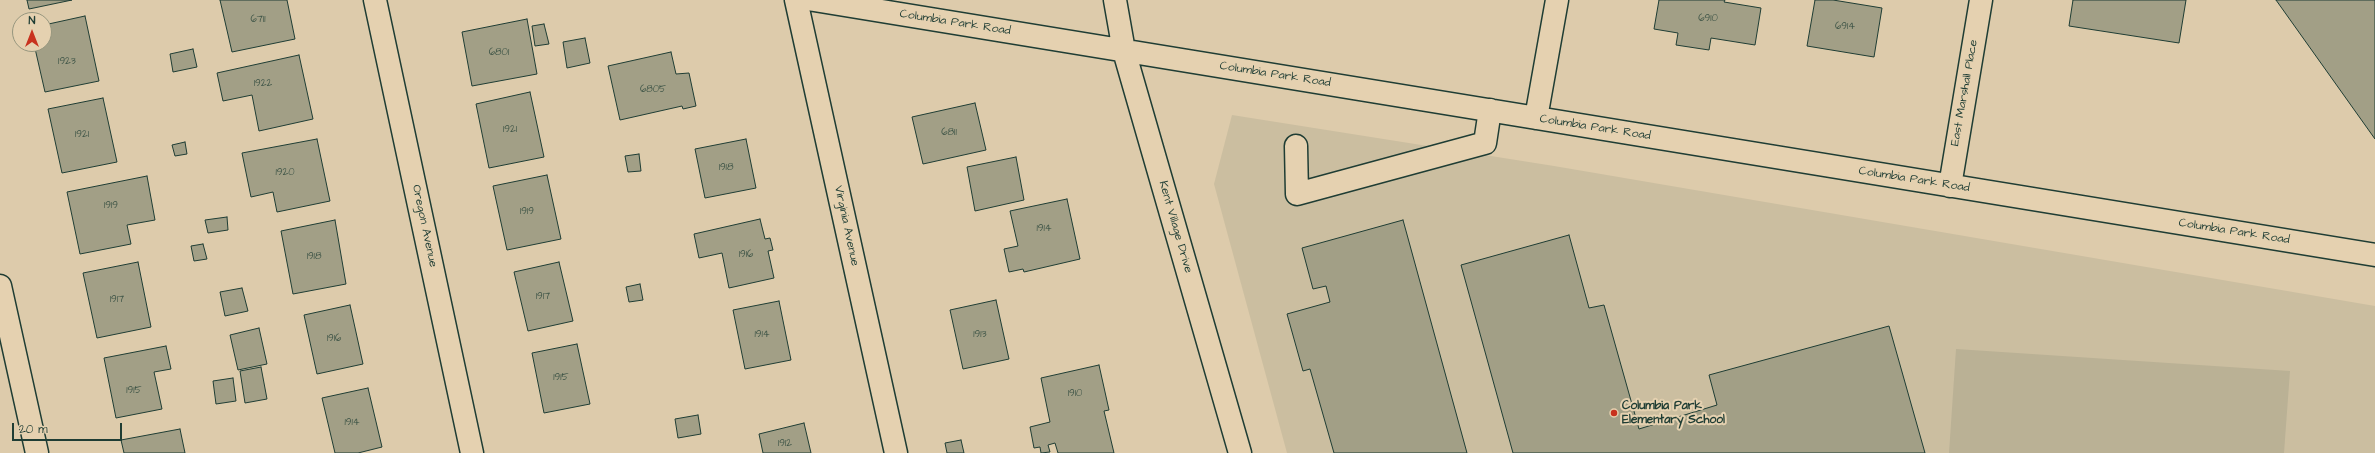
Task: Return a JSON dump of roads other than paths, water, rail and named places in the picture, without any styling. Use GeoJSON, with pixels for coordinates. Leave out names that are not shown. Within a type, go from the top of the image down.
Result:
{"type":"FeatureCollection","features":[{"type":"Feature","properties":{"kind":"street","name":"Oregon Avenue"},"geometry":{"type":"LineString","coordinates":[[375,0],[472,453]]}},
{"type":"Feature","properties":{"kind":"street","name":"Virginia Avenue"},"geometry":{"type":"LineString","coordinates":[[796,0],[896,453]]}},
{"type":"Feature","properties":{"kind":"street","name":"Columbia Park Road"},"geometry":{"type":"LineString","coordinates":[[814,0],[2375,255]]}},
{"type":"Feature","properties":{"kind":"street","name":"Kent Village Drive"},"geometry":{"type":"LineString","coordinates":[[1115,0],[1124,51],[1240,453]]}},
{"type":"Feature","properties":{"kind":"street"},"geometry":{"type":"LineString","coordinates":[[1536,118],[1557,0]]}},
{"type":"Feature","properties":{"kind":"street","name":"East Marshall Place"},"geometry":{"type":"LineString","coordinates":[[1950,186],[1981,0]]}},
{"type":"Feature","properties":{"kind":"street"},"geometry":{"type":"LineString","coordinates":[[1296,146],[1297,194],[1485,143],[1490,110]]}},
{"type":"Feature","properties":{"kind":"street"},"geometry":{"type":"LineString","coordinates":[[0,286],[37,453]]}},
{"type":"Feature","properties":{"kind":"place","name":"Columbia Park Elementary School"},"geometry":{"type":"Point","coordinates":[1614,413]}}]}
